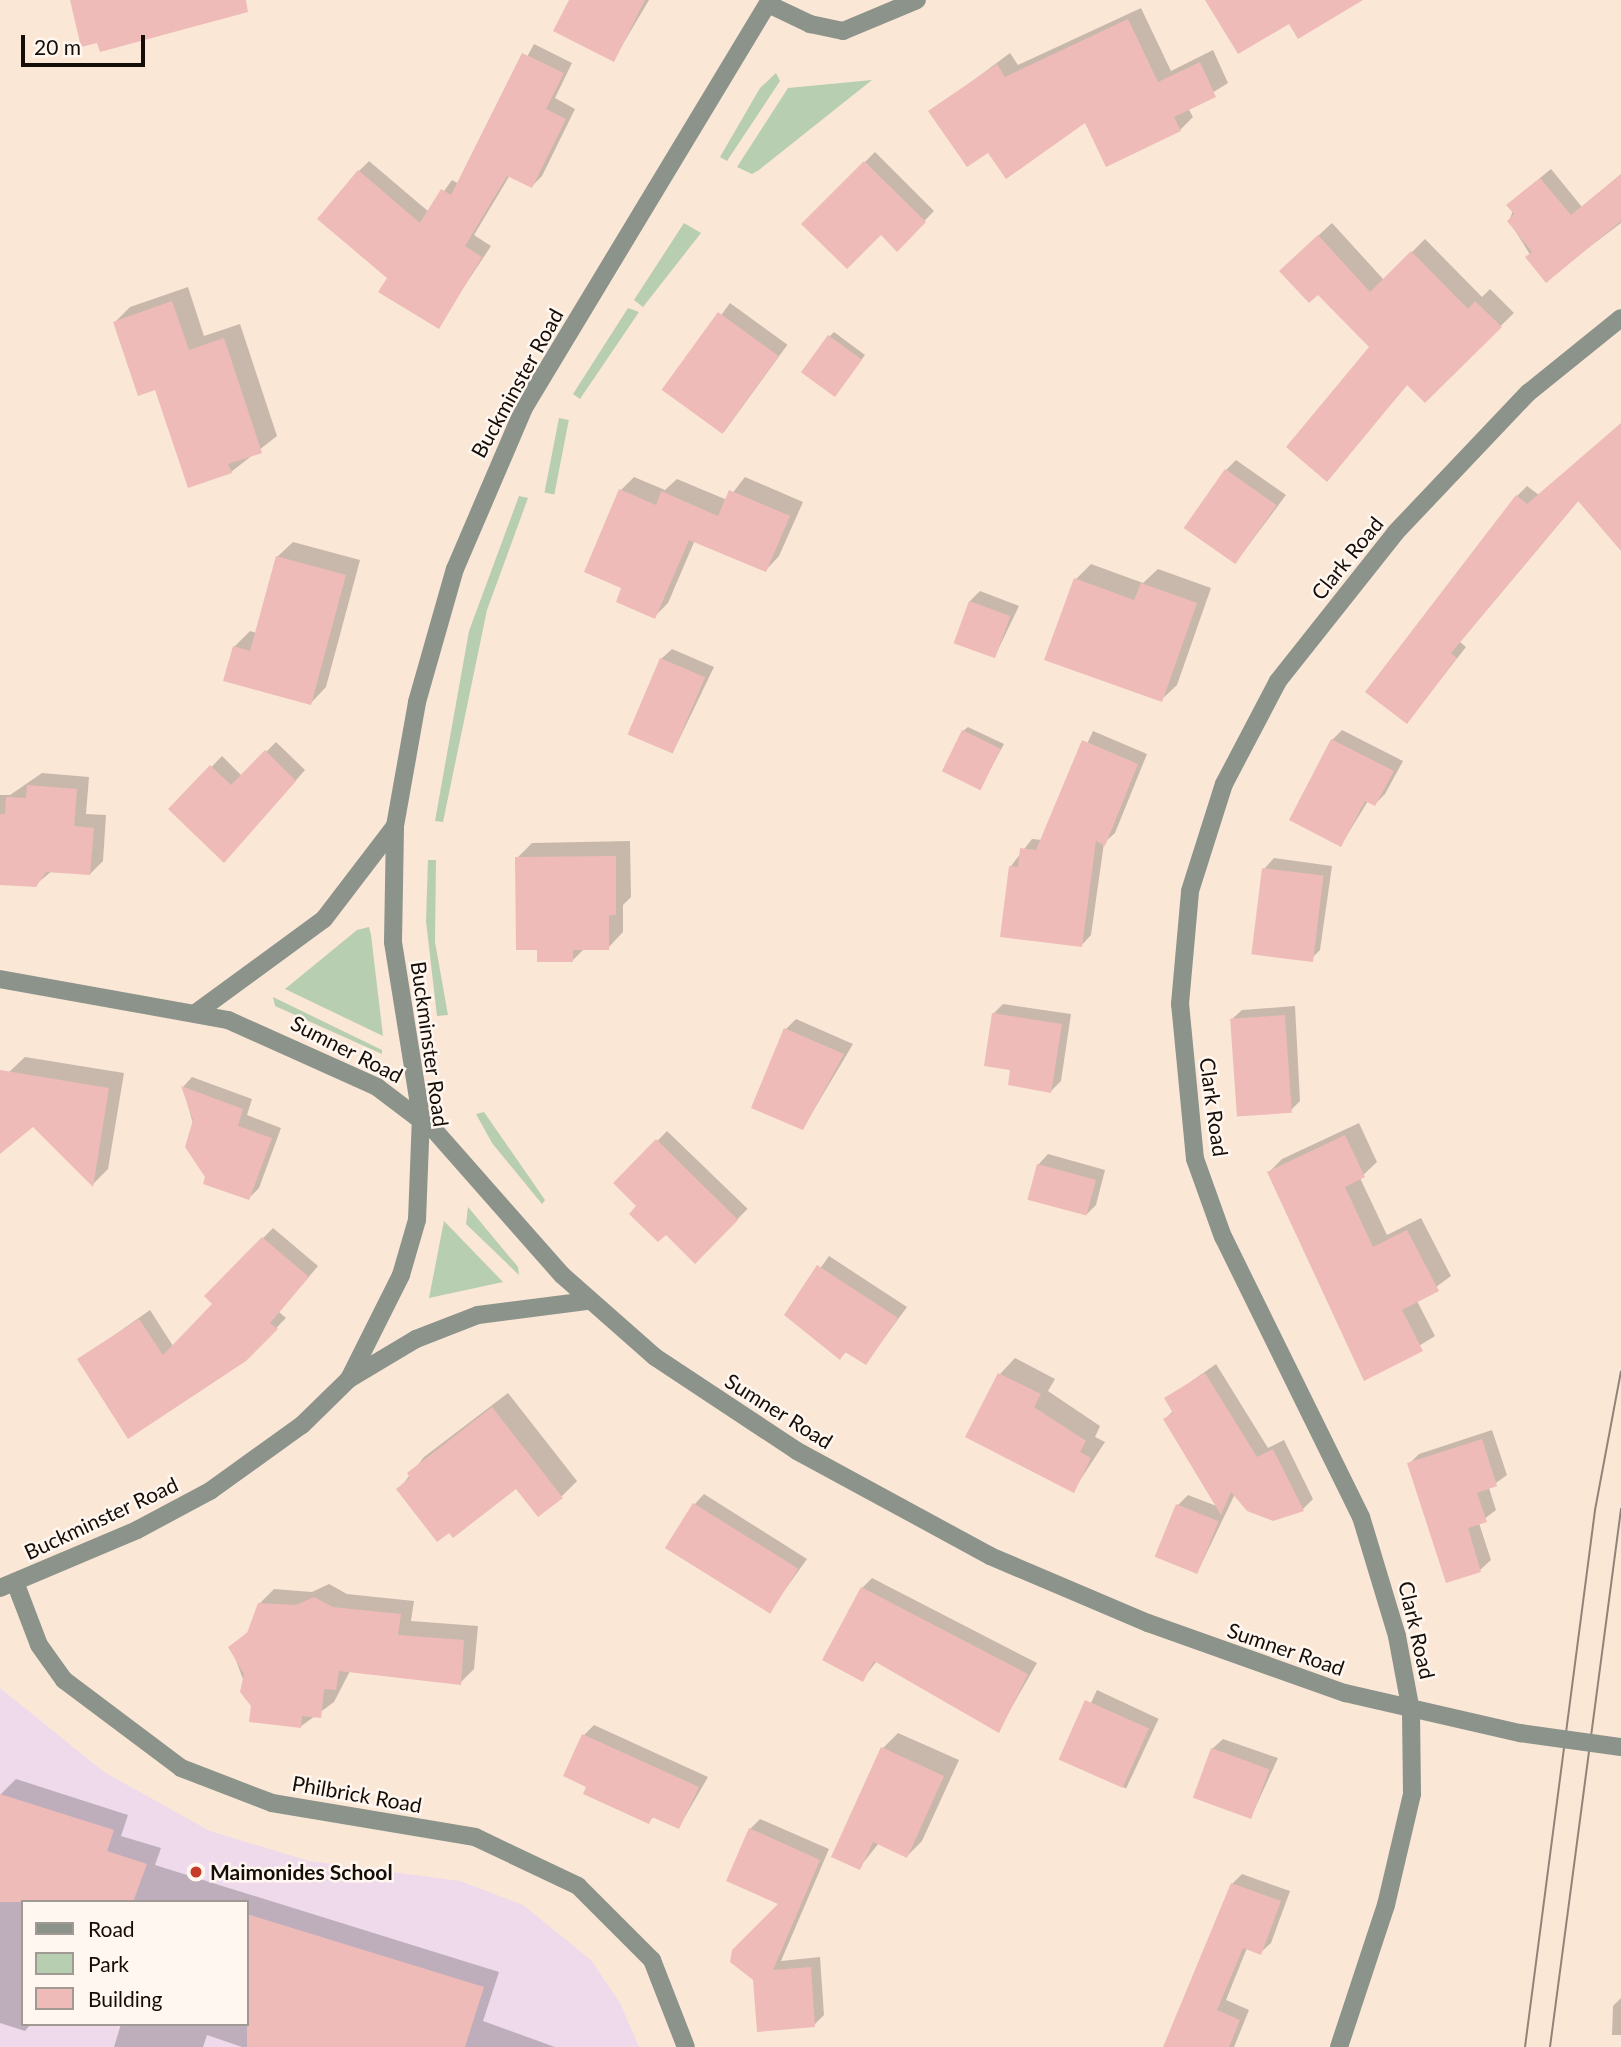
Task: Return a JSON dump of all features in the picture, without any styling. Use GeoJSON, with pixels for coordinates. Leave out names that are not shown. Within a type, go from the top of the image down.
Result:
{"type":"FeatureCollection","features":[{"type":"Feature","properties":{"kind":"street"},"geometry":{"type":"LineString","coordinates":[[769,2],[810,24],[843,31],[917,0]]}},
{"type":"Feature","properties":{"kind":"street","name":"Buckminster Road"},"geometry":{"type":"LineString","coordinates":[[348,1379],[401,1275],[417,1220],[421,1117],[393,942],[395,826],[434,640],[505,443],[769,2]]}},
{"type":"Feature","properties":{"kind":"street","name":"Clark Road"},"geometry":{"type":"LineString","coordinates":[[1339,2047],[1386,1905],[1412,1794],[1411,1711],[1398,1636],[1362,1517],[1223,1237],[1195,1158],[1180,1004],[1190,891],[1224,784],[1278,681],[1396,532],[1528,393],[1621,318]]}},
{"type":"Feature","properties":{"kind":"street","name":"Buckminster Road"},"geometry":{"type":"LineString","coordinates":[[197,1012],[324,919],[395,826]]}},
{"type":"Feature","properties":{"kind":"street","name":"Sumner Road"},"geometry":{"type":"LineString","coordinates":[[0,979],[197,1012],[256,1029],[377,1087],[421,1117],[588,1301],[755,1425],[990,1556],[1218,1649],[1411,1711],[1520,1733],[1621,1747]]}},
{"type":"Feature","properties":{"kind":"street","name":"Buckminster Road"},"geometry":{"type":"LineString","coordinates":[[7,1585],[210,1491],[302,1425],[348,1379],[458,1320],[588,1301]]}},
{"type":"Feature","properties":{"kind":"street","name":"Philbrick Road"},"geometry":{"type":"LineString","coordinates":[[7,1585],[39,1645],[64,1680],[181,1768],[272,1802],[475,1837],[578,1886],[652,1960],[686,2047]]}},
{"type":"Feature","properties":{"kind":"shaded area","name":"Maimonides School"},"geometry":{"type":"Polygon","coordinates":[[[0,1688],[104,1772],[210,1831],[309,1861],[460,1881],[523,1905],[591,1960],[620,2003],[639,2047],[0,2047],[0,1688]]]}},
{"type":"Feature","properties":{"kind":"green space"},"geometry":{"type":"Polygon","coordinates":[[[776,73],[780,81],[727,161],[720,157],[760,88],[776,73]]]}},
{"type":"Feature","properties":{"kind":"green space"},"geometry":{"type":"Polygon","coordinates":[[[872,80],[759,170],[752,174],[737,167],[788,88],[872,80]]]}},
{"type":"Feature","properties":{"kind":"green space"},"geometry":{"type":"Polygon","coordinates":[[[684,223],[701,233],[643,307],[634,300],[684,223]]]}},
{"type":"Feature","properties":{"kind":"green space"},"geometry":{"type":"Polygon","coordinates":[[[628,308],[639,312],[580,399],[573,394],[628,308]]]}},
{"type":"Feature","properties":{"kind":"green space"},"geometry":{"type":"Polygon","coordinates":[[[559,418],[569,420],[554,495],[544,493],[559,418]]]}},
{"type":"Feature","properties":{"kind":"green space"},"geometry":{"type":"Polygon","coordinates":[[[519,496],[528,498],[487,610],[443,822],[435,821],[469,631],[519,496]]]}},
{"type":"Feature","properties":{"kind":"green space"},"geometry":{"type":"Polygon","coordinates":[[[428,860],[436,860],[435,942],[448,1015],[437,1016],[426,921],[428,860]]]}},
{"type":"Feature","properties":{"kind":"green space"},"geometry":{"type":"Polygon","coordinates":[[[369,927],[383,1036],[285,989],[357,930],[369,927]]]}},
{"type":"Feature","properties":{"kind":"green space"},"geometry":{"type":"Polygon","coordinates":[[[273,997],[382,1050],[382,1054],[275,1006],[273,997]]]}},
{"type":"Feature","properties":{"kind":"green space"},"geometry":{"type":"Polygon","coordinates":[[[484,1112],[545,1200],[542,1204],[492,1143],[476,1114],[484,1112]]]}},
{"type":"Feature","properties":{"kind":"green space"},"geometry":{"type":"Polygon","coordinates":[[[468,1207],[518,1267],[519,1275],[466,1224],[468,1207]]]}},
{"type":"Feature","properties":{"kind":"green space"},"geometry":{"type":"Polygon","coordinates":[[[444,1221],[503,1282],[429,1298],[444,1221]]]}},
{"type":"Feature","properties":{"kind":"building"},"geometry":{"type":"Polygon","coordinates":[[[70,0],[246,0],[248,12],[100,52],[97,43],[81,47],[70,0]]]}},
{"type":"Feature","properties":{"kind":"building"},"geometry":{"type":"Polygon","coordinates":[[[569,0],[645,0],[614,62],[553,31],[569,0]]]}},
{"type":"Feature","properties":{"kind":"building"},"geometry":{"type":"Polygon","coordinates":[[[1205,0],[1363,0],[1298,39],[1289,24],[1238,54],[1205,0]]]}},
{"type":"Feature","properties":{"kind":"building"},"geometry":{"type":"Polygon","coordinates":[[[1128,19],[1158,82],[1200,62],[1216,97],[1174,117],[1181,131],[1106,167],[1085,123],[1006,179],[988,153],[967,167],[928,111],[997,64],[1005,77],[1128,19]]]}},
{"type":"Feature","properties":{"kind":"building"},"geometry":{"type":"Polygon","coordinates":[[[522,53],[564,73],[546,109],[566,119],[532,188],[507,176],[465,246],[482,257],[439,329],[378,292],[387,278],[317,219],[358,170],[420,223],[441,189],[451,195],[522,53]]]}},
{"type":"Feature","properties":{"kind":"building"},"geometry":{"type":"Polygon","coordinates":[[[864,161],[926,222],[897,252],[881,235],[847,269],[801,224],[864,161]]]}},
{"type":"Feature","properties":{"kind":"building"},"geometry":{"type":"Polygon","coordinates":[[[1621,174],[1621,221],[1546,283],[1525,257],[1532,252],[1507,221],[1514,214],[1506,205],[1540,178],[1571,215],[1621,174]]]}},
{"type":"Feature","properties":{"kind":"building"},"geometry":{"type":"Polygon","coordinates":[[[1318,235],[1370,292],[1411,251],[1468,309],[1475,301],[1502,327],[1425,403],[1407,385],[1327,482],[1286,447],[1369,347],[1318,295],[1309,303],[1279,271],[1318,235]]]}},
{"type":"Feature","properties":{"kind":"building"},"geometry":{"type":"Polygon","coordinates":[[[172,301],[189,350],[224,338],[262,453],[228,464],[232,473],[188,488],[155,390],[138,396],[113,322],[172,301]]]}},
{"type":"Feature","properties":{"kind":"building"},"geometry":{"type":"Polygon","coordinates":[[[718,312],[779,356],[722,434],[662,390],[718,312]]]}},
{"type":"Feature","properties":{"kind":"building"},"geometry":{"type":"Polygon","coordinates":[[[828,335],[862,360],[835,397],[801,372],[828,335]]]}},
{"type":"Feature","properties":{"kind":"building"},"geometry":{"type":"Polygon","coordinates":[[[1621,423],[1621,551],[1578,501],[1451,653],[1457,658],[1407,724],[1365,692],[1516,495],[1527,504],[1621,423]]]}},
{"type":"Feature","properties":{"kind":"building"},"geometry":{"type":"Polygon","coordinates":[[[1225,469],[1277,505],[1235,564],[1184,528],[1225,469]]]}},
{"type":"Feature","properties":{"kind":"building"},"geometry":{"type":"Polygon","coordinates":[[[619,489],[656,505],[661,491],[718,516],[729,490],[790,516],[766,572],[689,540],[655,619],[616,602],[621,588],[584,572],[619,489]]]}},
{"type":"Feature","properties":{"kind":"building"},"geometry":{"type":"Polygon","coordinates":[[[276,556],[346,575],[311,705],[223,681],[233,646],[250,651],[276,556]]]}},
{"type":"Feature","properties":{"kind":"building"},"geometry":{"type":"Polygon","coordinates":[[[1074,578],[1134,600],[1141,583],[1197,603],[1162,702],[1044,660],[1074,578]]]}},
{"type":"Feature","properties":{"kind":"building"},"geometry":{"type":"Polygon","coordinates":[[[969,601],[1010,616],[995,658],[954,643],[969,601]]]}},
{"type":"Feature","properties":{"kind":"building"},"geometry":{"type":"Polygon","coordinates":[[[660,658],[705,677],[673,754],[628,734],[660,658]]]}},
{"type":"Feature","properties":{"kind":"building"},"geometry":{"type":"Polygon","coordinates":[[[962,730],[1001,749],[980,790],[942,771],[962,730]]]}},
{"type":"Feature","properties":{"kind":"building"},"geometry":{"type":"Polygon","coordinates":[[[1331,739],[1394,771],[1375,806],[1365,801],[1341,847],[1289,820],[1331,739]]]}},
{"type":"Feature","properties":{"kind":"building"},"geometry":{"type":"Polygon","coordinates":[[[1082,740],[1138,764],[1105,846],[1096,841],[1082,947],[1000,937],[1009,866],[1018,867],[1020,848],[1036,850],[1082,740]]]}},
{"type":"Feature","properties":{"kind":"building"},"geometry":{"type":"Polygon","coordinates":[[[265,750],[296,781],[224,863],[168,809],[210,765],[231,785],[265,750]]]}},
{"type":"Feature","properties":{"kind":"building"},"geometry":{"type":"Polygon","coordinates":[[[27,785],[77,789],[74,826],[94,828],[90,875],[46,872],[36,887],[0,885],[0,814],[5,814],[6,797],[26,798],[27,785]]]}},
{"type":"Feature","properties":{"kind":"building"},"geometry":{"type":"Polygon","coordinates":[[[616,856],[616,915],[609,915],[609,950],[573,950],[573,962],[537,962],[537,950],[516,950],[515,857],[616,856]]]}},
{"type":"Feature","properties":{"kind":"building"},"geometry":{"type":"Polygon","coordinates":[[[1262,868],[1324,876],[1313,962],[1251,954],[1262,868]]]}},
{"type":"Feature","properties":{"kind":"building"},"geometry":{"type":"Polygon","coordinates":[[[992,1013],[1062,1024],[1051,1093],[1008,1085],[1010,1070],[984,1066],[992,1013]]]}},
{"type":"Feature","properties":{"kind":"building"},"geometry":{"type":"Polygon","coordinates":[[[1285,1015],[1292,1113],[1237,1117],[1230,1019],[1285,1015]]]}},
{"type":"Feature","properties":{"kind":"building"},"geometry":{"type":"Polygon","coordinates":[[[784,1028],[844,1054],[803,1130],[751,1108],[784,1028]]]}},
{"type":"Feature","properties":{"kind":"building"},"geometry":{"type":"Polygon","coordinates":[[[0,1070],[109,1088],[93,1187],[33,1127],[0,1154],[0,1070]]]}},
{"type":"Feature","properties":{"kind":"building"},"geometry":{"type":"Polygon","coordinates":[[[181,1086],[243,1109],[238,1126],[272,1138],[249,1200],[203,1184],[205,1177],[185,1147],[193,1120],[181,1086]]]}},
{"type":"Feature","properties":{"kind":"building"},"geometry":{"type":"Polygon","coordinates":[[[1345,1135],[1365,1177],[1345,1187],[1373,1247],[1407,1230],[1439,1291],[1402,1310],[1423,1351],[1364,1381],[1267,1172],[1345,1135]]]}},
{"type":"Feature","properties":{"kind":"building"},"geometry":{"type":"Polygon","coordinates":[[[656,1139],[738,1220],[695,1264],[666,1235],[658,1242],[629,1214],[636,1206],[613,1183],[656,1139]]]}},
{"type":"Feature","properties":{"kind":"building"},"geometry":{"type":"Polygon","coordinates":[[[1037,1164],[1096,1180],[1086,1216],[1027,1200],[1037,1164]]]}},
{"type":"Feature","properties":{"kind":"building"},"geometry":{"type":"Polygon","coordinates":[[[262,1237],[309,1277],[270,1323],[278,1329],[246,1361],[128,1439],[77,1359],[139,1319],[163,1355],[212,1304],[204,1296],[262,1237]]]}},
{"type":"Feature","properties":{"kind":"building"},"geometry":{"type":"Polygon","coordinates":[[[817,1265],[898,1318],[866,1365],[845,1352],[840,1360],[784,1315],[817,1265]]]}},
{"type":"Feature","properties":{"kind":"building"},"geometry":{"type":"Polygon","coordinates":[[[998,1373],[1041,1394],[1034,1407],[1086,1441],[1080,1452],[1091,1458],[1074,1493],[965,1437],[998,1373]]]}},
{"type":"Feature","properties":{"kind":"building"},"geometry":{"type":"Polygon","coordinates":[[[1205,1373],[1257,1457],[1273,1449],[1304,1511],[1273,1521],[1247,1511],[1231,1492],[1221,1515],[1163,1419],[1173,1413],[1164,1398],[1205,1373]]]}},
{"type":"Feature","properties":{"kind":"building"},"geometry":{"type":"Polygon","coordinates":[[[492,1407],[563,1498],[538,1517],[516,1489],[453,1538],[449,1533],[437,1542],[396,1489],[410,1478],[407,1473],[492,1407]]]}},
{"type":"Feature","properties":{"kind":"building"},"geometry":{"type":"Polygon","coordinates":[[[1482,1439],[1497,1486],[1477,1493],[1487,1522],[1468,1528],[1481,1572],[1446,1583],[1407,1463],[1482,1439]]]}},
{"type":"Feature","properties":{"kind":"building"},"geometry":{"type":"Polygon","coordinates":[[[693,1503],[798,1569],[770,1614],[665,1548],[693,1503]]]}},
{"type":"Feature","properties":{"kind":"building"},"geometry":{"type":"Polygon","coordinates":[[[1176,1504],[1219,1521],[1197,1574],[1155,1557],[1176,1504]]]}},
{"type":"Feature","properties":{"kind":"building"},"geometry":{"type":"Polygon","coordinates":[[[861,1587],[1028,1674],[999,1733],[874,1661],[863,1682],[822,1660],[861,1587]]]}},
{"type":"Feature","properties":{"kind":"building"},"geometry":{"type":"Polygon","coordinates":[[[314,1597],[333,1607],[401,1614],[398,1635],[464,1640],[461,1685],[339,1671],[336,1690],[324,1689],[321,1718],[302,1716],[301,1728],[249,1722],[251,1706],[240,1692],[244,1674],[228,1647],[247,1633],[258,1603],[296,1605],[314,1597]]]}},
{"type":"Feature","properties":{"kind":"building"},"geometry":{"type":"Polygon","coordinates":[[[1085,1700],[1149,1728],[1123,1788],[1059,1759],[1085,1700]]]}},
{"type":"Feature","properties":{"kind":"building"},"geometry":{"type":"Polygon","coordinates":[[[582,1734],[699,1787],[679,1829],[652,1817],[649,1824],[583,1794],[586,1787],[563,1776],[582,1734]]]}},
{"type":"Feature","properties":{"kind":"building"},"geometry":{"type":"Polygon","coordinates":[[[881,1747],[944,1776],[907,1858],[873,1842],[860,1870],[831,1857],[881,1747]]]}},
{"type":"Feature","properties":{"kind":"building"},"geometry":{"type":"Polygon","coordinates":[[[1211,1748],[1269,1769],[1251,1819],[1193,1798],[1211,1748]]]}},
{"type":"Feature","properties":{"kind":"building"},"geometry":{"type":"Polygon","coordinates":[[[0,1794],[114,1830],[107,1851],[147,1864],[134,1900],[0,1902],[0,1794]]]}},
{"type":"Feature","properties":{"kind":"building"},"geometry":{"type":"Polygon","coordinates":[[[749,1828],[820,1860],[773,1970],[811,1967],[815,2027],[757,2032],[753,1980],[730,1962],[732,1950],[778,1904],[726,1881],[749,1828]]]}},
{"type":"Feature","properties":{"kind":"building"},"geometry":{"type":"Polygon","coordinates":[[[1231,1883],[1281,1901],[1261,1955],[1243,1948],[1217,2010],[1240,2020],[1229,2047],[1163,2047],[1231,1883]]]}},
{"type":"Feature","properties":{"kind":"building"},"geometry":{"type":"Polygon","coordinates":[[[248,1914],[484,1987],[465,2047],[247,2047],[248,1914]]]}},
{"type":"Feature","properties":{"kind":"tram line"},"geometry":{"type":"LineString","coordinates":[[1525,2047],[1595,1510],[1621,1371]]}},
{"type":"Feature","properties":{"kind":"tram line"},"geometry":{"type":"LineString","coordinates":[[1550,2047],[1621,1509]]}},
{"type":"Feature","properties":{"kind":"place","name":"Maimonides School"},"geometry":{"type":"Point","coordinates":[196,1872]}}]}
